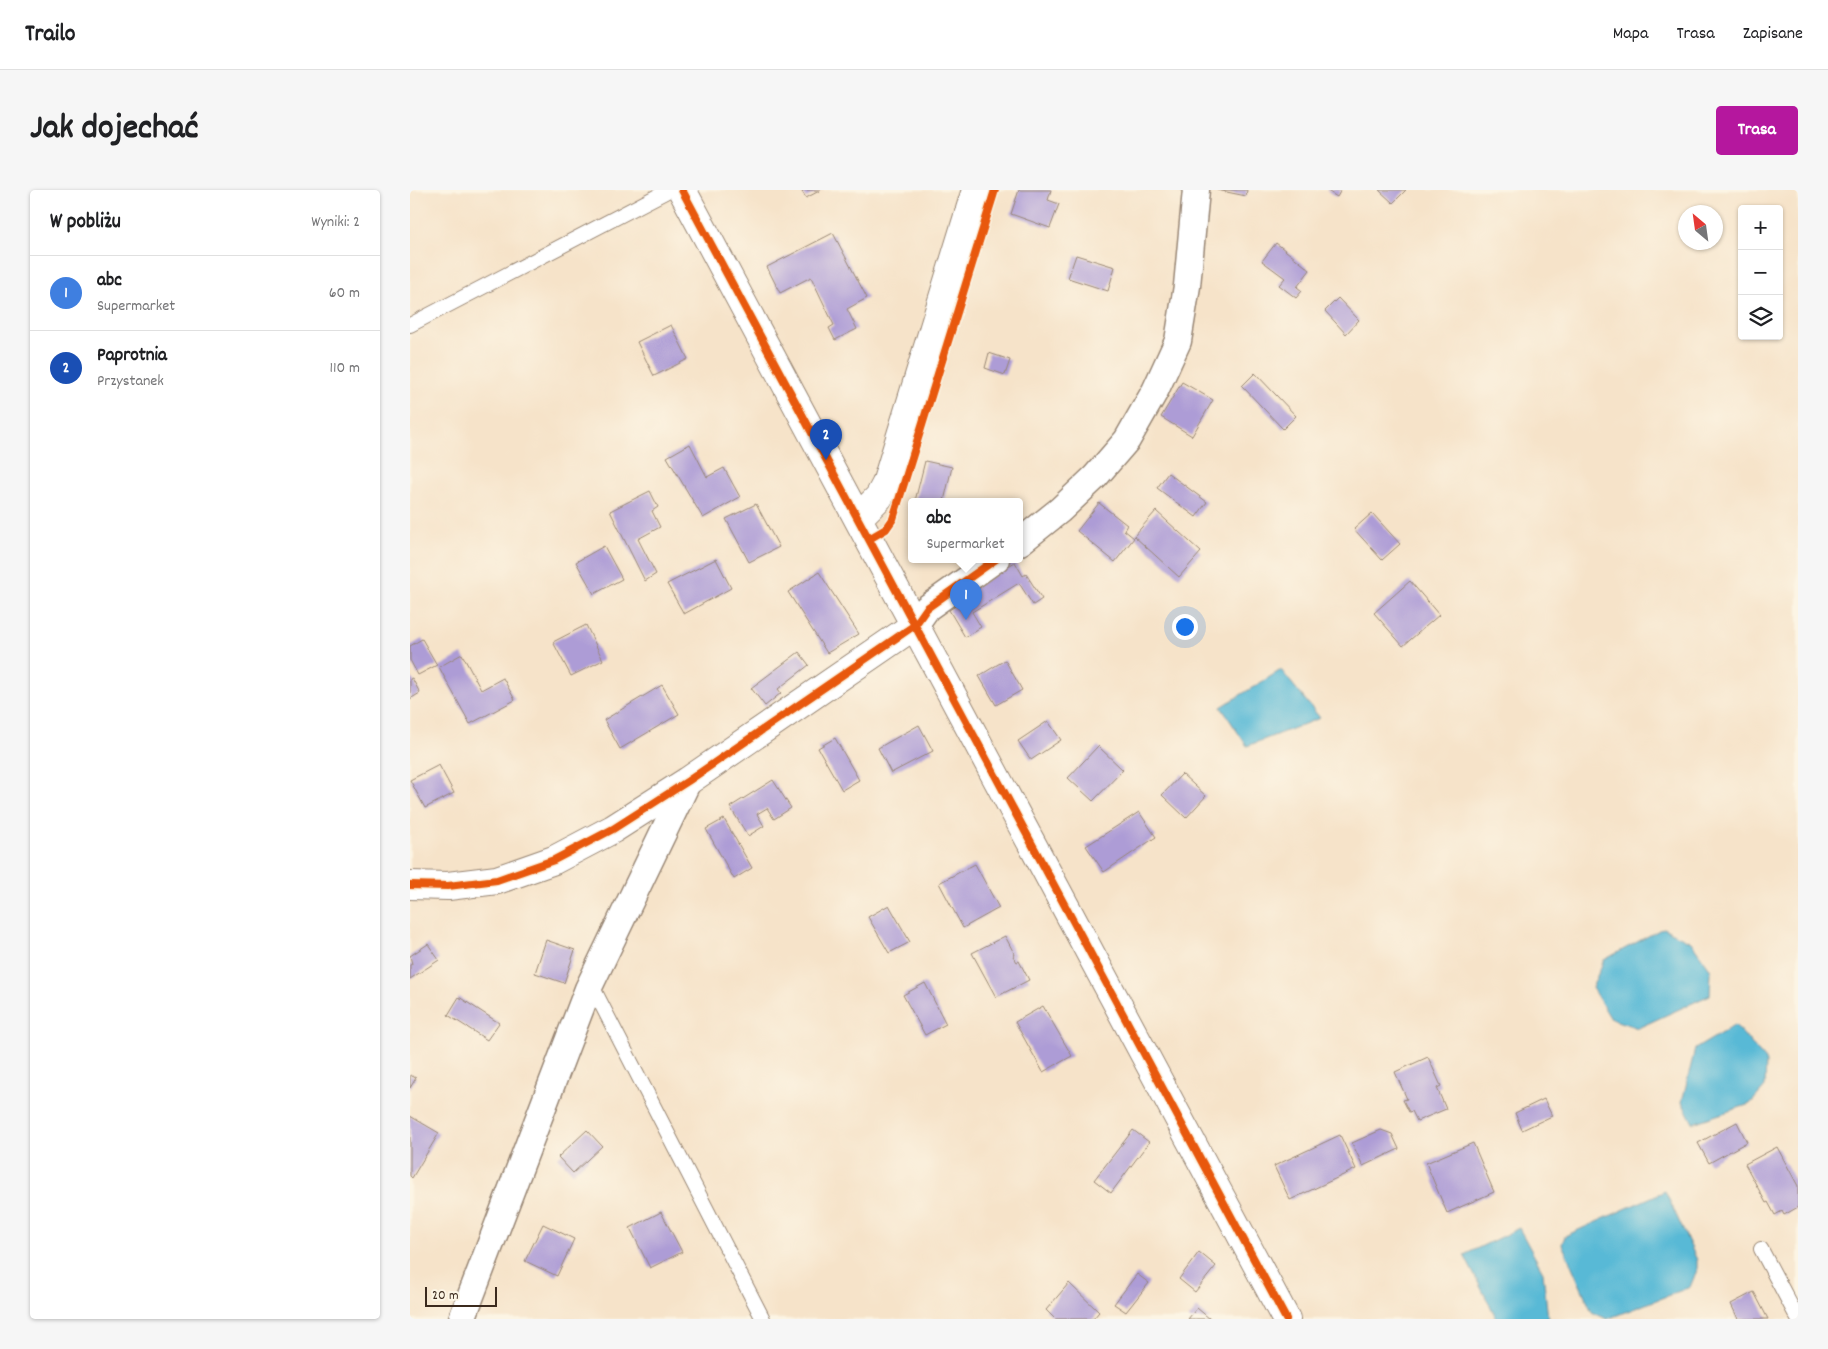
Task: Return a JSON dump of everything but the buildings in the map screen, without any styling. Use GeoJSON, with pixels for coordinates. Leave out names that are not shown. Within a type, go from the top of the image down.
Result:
{"type":"FeatureCollection","features":[{"type":"Feature","properties":{"kind":"street"},"geometry":{"type":"LineString","coordinates":[[682,190],[1286,1319]]}},
{"type":"Feature","properties":{"kind":"street"},"geometry":{"type":"LineString","coordinates":[[858,518],[879,497],[886,484],[976,190]]}},
{"type":"Feature","properties":{"kind":"street"},"geometry":{"type":"LineString","coordinates":[[1023,540],[1060,510],[1095,477],[1126,440],[1155,391],[1178,341],[1187,286],[1196,190]]}},
{"type":"Feature","properties":{"kind":"street"},"geometry":{"type":"LineString","coordinates":[[410,885],[448,886],[497,880],[554,860],[613,829],[688,781],[916,625],[926,608],[990,563]]}},
{"type":"Feature","properties":{"kind":"street"},"geometry":{"type":"LineString","coordinates":[[462,1319],[590,984],[688,781]]}},
{"type":"Feature","properties":{"kind":"lane"},"geometry":{"type":"LineString","coordinates":[[410,325],[669,190]]}},
{"type":"Feature","properties":{"kind":"lane"},"geometry":{"type":"LineString","coordinates":[[590,984],[763,1319]]}},
{"type":"Feature","properties":{"kind":"lane"},"geometry":{"type":"LineString","coordinates":[[1761,1249],[1798,1319]]}},
{"type":"Feature","properties":{"kind":"water"},"geometry":{"type":"Polygon","coordinates":[[[1281,670],[1320,718],[1247,746],[1221,707],[1281,670]]]}},
{"type":"Feature","properties":{"kind":"water"},"geometry":{"type":"Polygon","coordinates":[[[1663,928],[1691,942],[1711,970],[1710,995],[1638,1028],[1611,1019],[1592,988],[1604,960],[1663,928]]]}},
{"type":"Feature","properties":{"kind":"water"},"geometry":{"type":"Polygon","coordinates":[[[1735,1025],[1766,1060],[1765,1087],[1750,1104],[1693,1123],[1682,1102],[1695,1049],[1735,1025]]]}},
{"type":"Feature","properties":{"kind":"water"},"geometry":{"type":"Polygon","coordinates":[[[1665,1191],[1697,1260],[1697,1270],[1690,1287],[1607,1319],[1592,1312],[1562,1244],[1565,1236],[1665,1191]]]}},
{"type":"Feature","properties":{"kind":"water"},"geometry":{"type":"Polygon","coordinates":[[[1519,1228],[1543,1272],[1548,1319],[1497,1319],[1464,1255],[1519,1228]]]}},
{"type":"Feature","properties":{"kind":"cycle path"},"geometry":{"type":"LineString","coordinates":[[682,190],[1286,1319]]}},
{"type":"Feature","properties":{"kind":"cycle path"},"geometry":{"type":"LineString","coordinates":[[869,539],[886,529],[893,519],[995,190]]}},
{"type":"Feature","properties":{"kind":"cycle path"},"geometry":{"type":"LineString","coordinates":[[410,885],[448,886],[497,880],[554,860],[613,829],[688,781],[915,625],[927,608],[990,563]]}},
{"type":"Feature","properties":{"kind":"place","name":"Paprotnia"},"geometry":{"type":"Point","coordinates":[826,460]}},
{"type":"Feature","properties":{"kind":"place","name":"abc"},"geometry":{"type":"Point","coordinates":[966,620]}}]}
